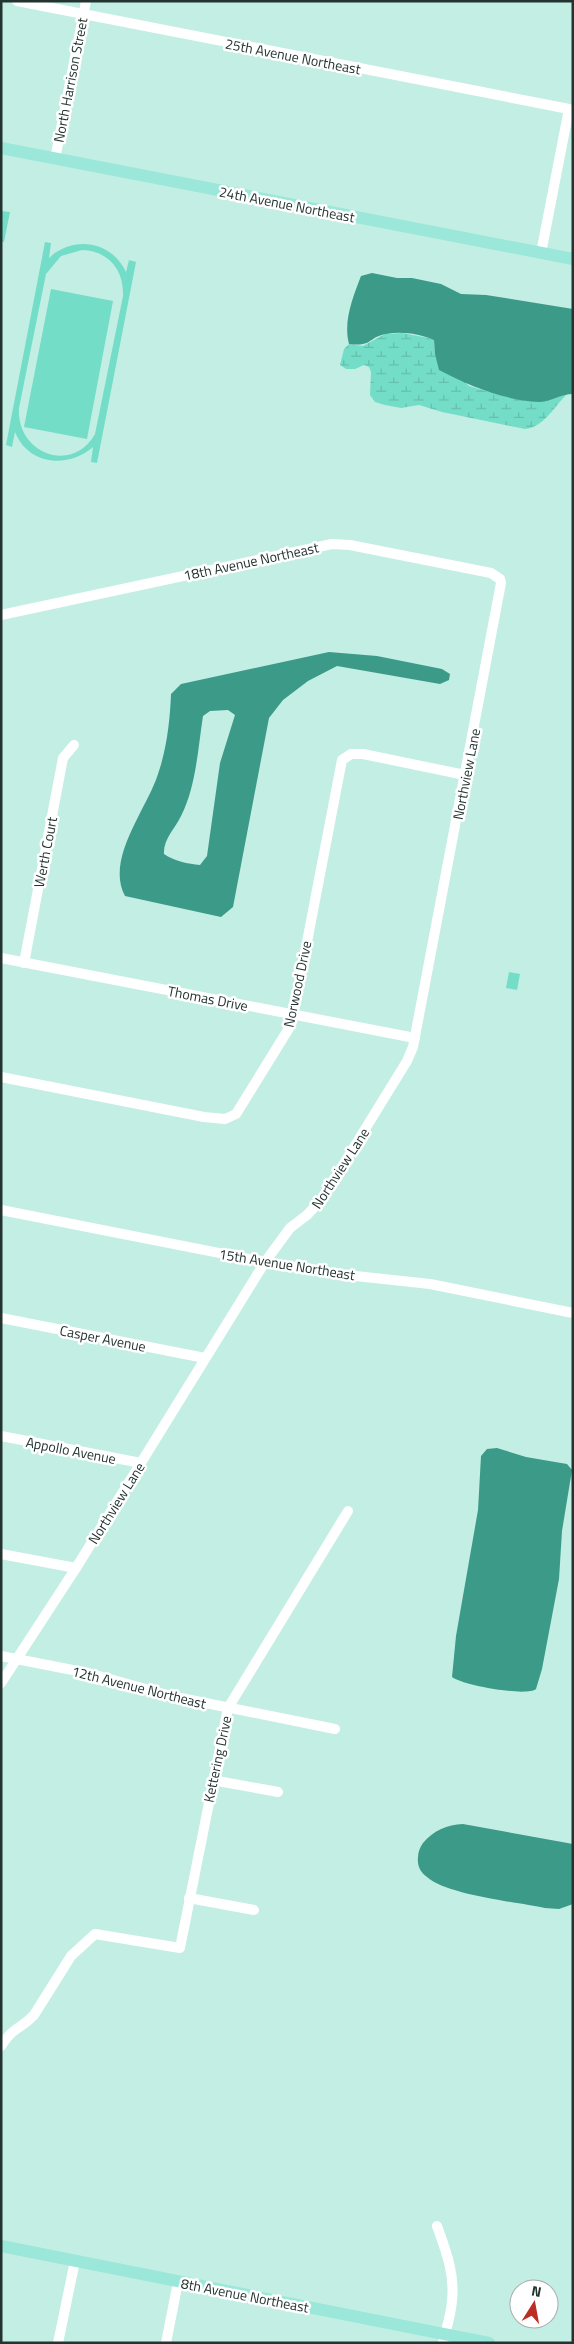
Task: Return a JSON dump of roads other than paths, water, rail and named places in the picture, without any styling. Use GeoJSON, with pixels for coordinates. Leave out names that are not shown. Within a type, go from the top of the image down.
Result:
{"type":"FeatureCollection","features":[{"type":"Feature","properties":{"kind":"main road","name":"24th Avenue Northeast"},"geometry":{"type":"LineString","coordinates":[[1,148],[573,259]]}},
{"type":"Feature","properties":{"kind":"main road","name":"8th Avenue Northeast"},"geometry":{"type":"LineString","coordinates":[[1,2246],[444,2338],[489,2343]]}},
{"type":"Feature","properties":{"kind":"street","name":"25th Avenue Northeast"},"geometry":{"type":"LineString","coordinates":[[17,1],[569,109],[540,253]]}},
{"type":"Feature","properties":{"kind":"street","name":"North Harrison Street"},"geometry":{"type":"LineString","coordinates":[[55,158],[86,1]]}},
{"type":"Feature","properties":{"kind":"street","name":"18th Avenue Northeast"},"geometry":{"type":"LineString","coordinates":[[1,615],[332,544],[491,573],[500,579]]}},
{"type":"Feature","properties":{"kind":"street","name":"Northview Lane"},"geometry":{"type":"LineString","coordinates":[[1,1683],[76,1568],[265,1262],[290,1228],[308,1215],[322,1198],[407,1061],[415,1038],[502,590],[500,579]]}},
{"type":"Feature","properties":{"kind":"street","name":"Werth Court"},"geometry":{"type":"LineString","coordinates":[[24,963],[63,758],[74,745]]}},
{"type":"Feature","properties":{"kind":"street","name":"Norwood Drive"},"geometry":{"type":"LineString","coordinates":[[1,1077],[204,1117],[225,1119],[236,1114],[288,1032],[293,1015],[342,760],[351,754],[363,754],[465,775]]}},
{"type":"Feature","properties":{"kind":"street","name":"Thomas Drive"},"geometry":{"type":"LineString","coordinates":[[1,958],[415,1038]]}},
{"type":"Feature","properties":{"kind":"street","name":"15th Avenue Northeast"},"geometry":{"type":"LineString","coordinates":[[1,1210],[265,1262],[337,1274],[430,1284],[573,1313]]}},
{"type":"Feature","properties":{"kind":"street","name":"Casper Avenue"},"geometry":{"type":"LineString","coordinates":[[1,1318],[205,1358]]}},
{"type":"Feature","properties":{"kind":"street","name":"Appollo Avenue"},"geometry":{"type":"LineString","coordinates":[[1,1436],[141,1463]]}},
{"type":"Feature","properties":{"kind":"street","name":"Kettering Drive"},"geometry":{"type":"LineString","coordinates":[[1,2046],[13,2030],[29,2021],[71,1956],[95,1934],[180,1948],[212,1780],[228,1708],[348,1511]]}},
{"type":"Feature","properties":{"kind":"street"},"geometry":{"type":"LineString","coordinates":[[1,1554],[76,1568]]}},
{"type":"Feature","properties":{"kind":"street","name":"12th Avenue Northeast"},"geometry":{"type":"LineString","coordinates":[[1,1656],[88,1673],[172,1696],[335,1729]]}},
{"type":"Feature","properties":{"kind":"street"},"geometry":{"type":"LineString","coordinates":[[212,1780],[278,1792]]}},
{"type":"Feature","properties":{"kind":"street"},"geometry":{"type":"LineString","coordinates":[[189,1898],[254,1910]]}},
{"type":"Feature","properties":{"kind":"street"},"geometry":{"type":"LineString","coordinates":[[437,2226],[449,2259],[453,2280],[452,2303],[444,2338]]}},
{"type":"Feature","properties":{"kind":"street"},"geometry":{"type":"LineString","coordinates":[[58,2343],[74,2261]]}},
{"type":"Feature","properties":{"kind":"street"},"geometry":{"type":"LineString","coordinates":[[166,2343],[178,2282]]}}]}
